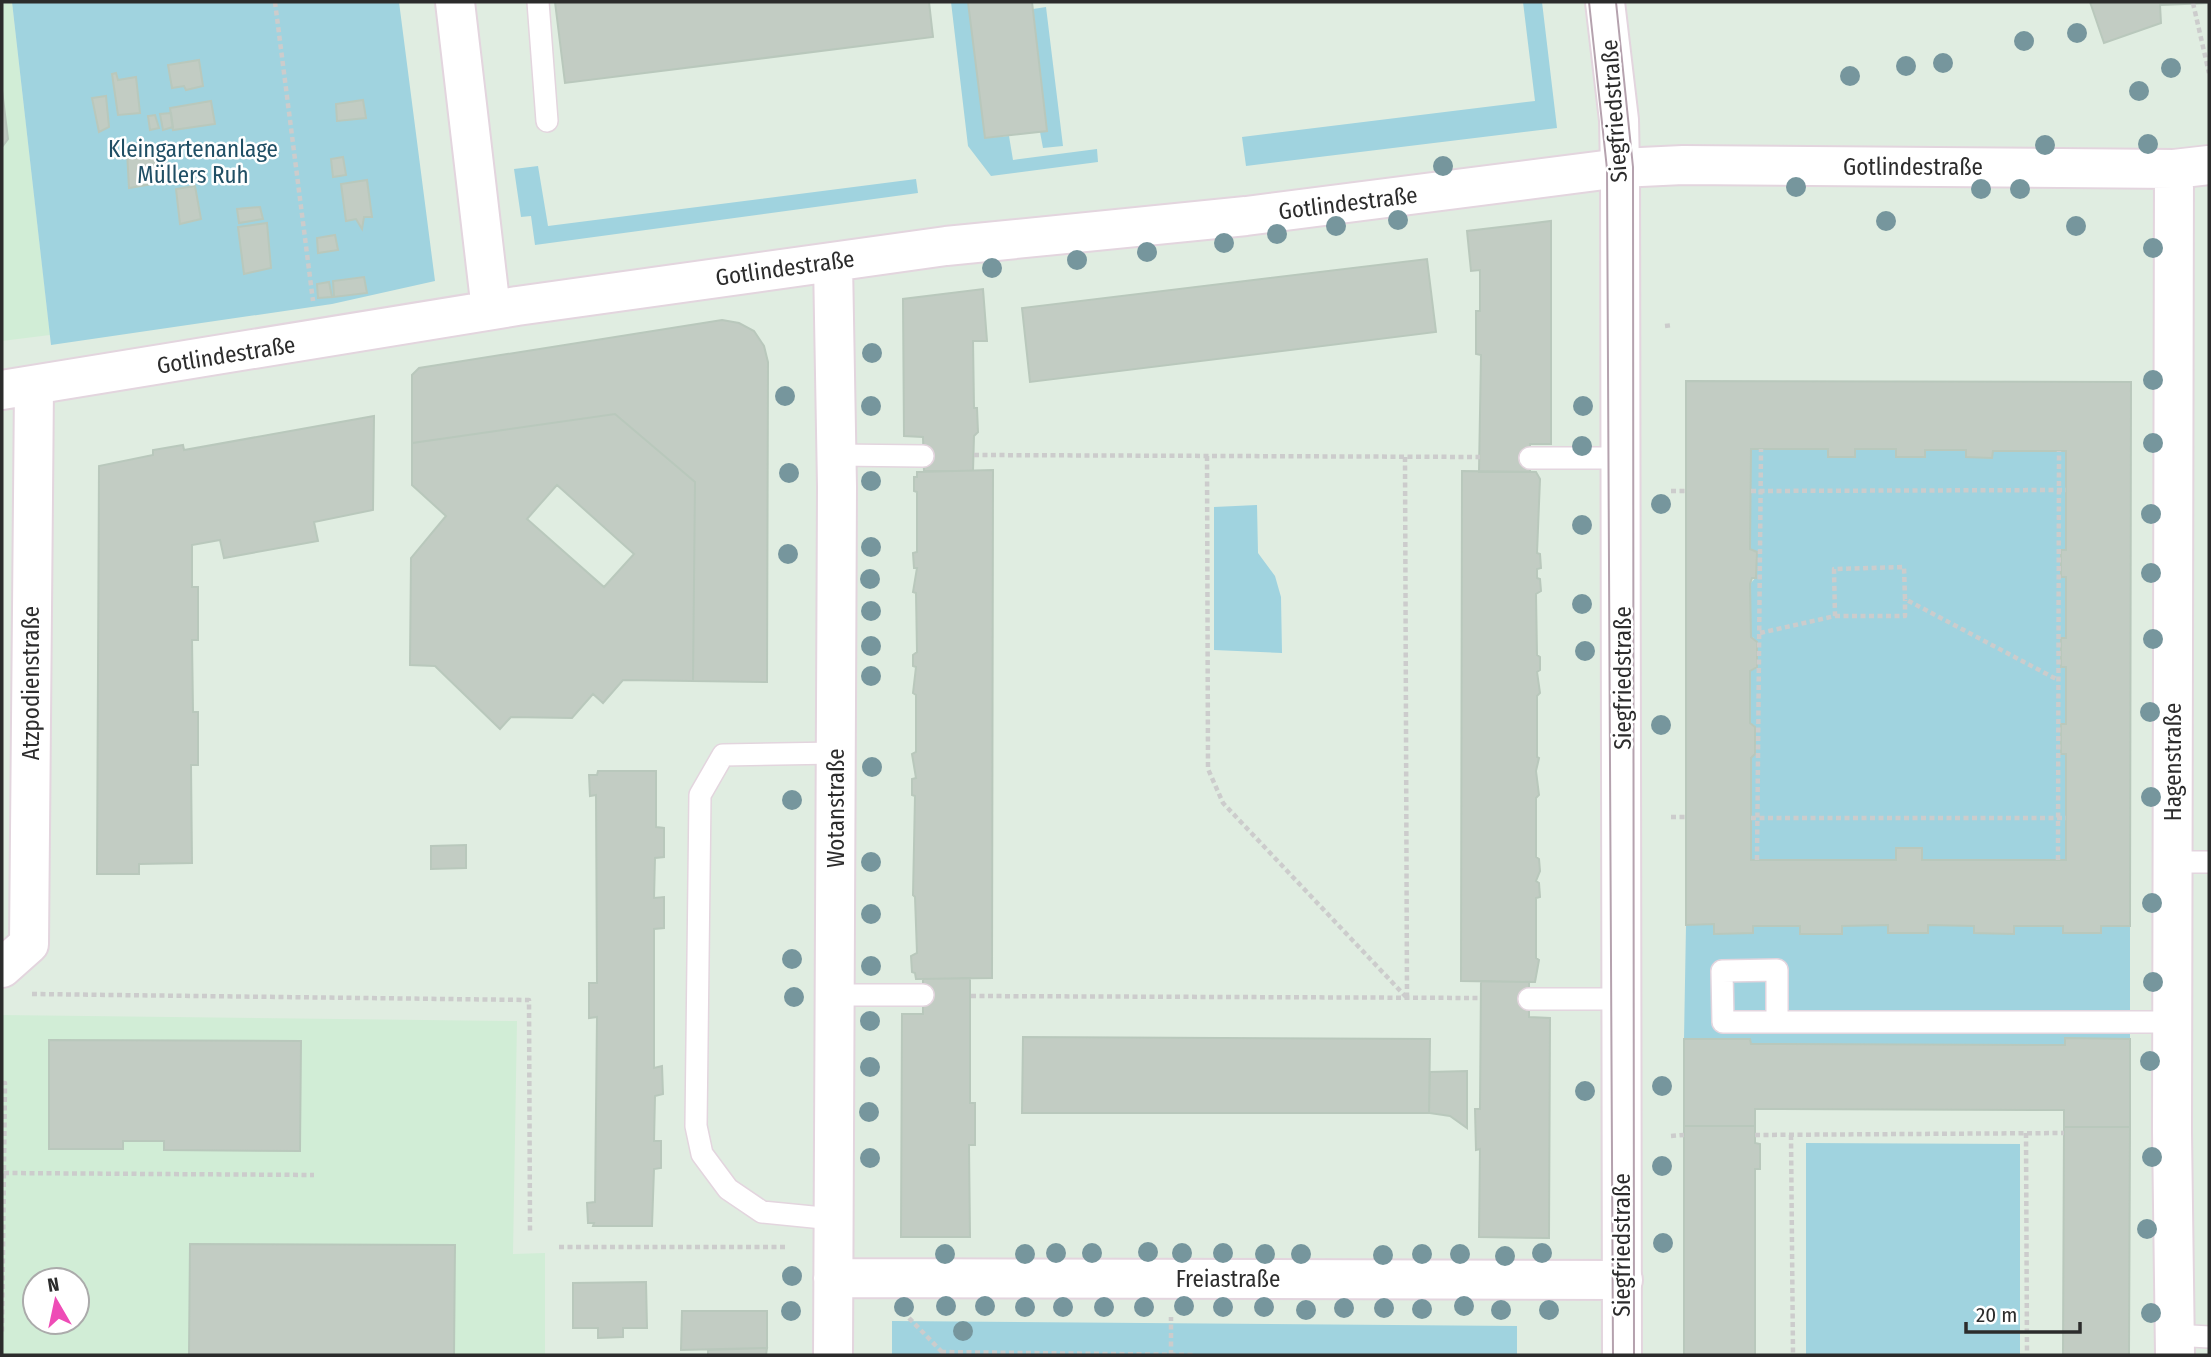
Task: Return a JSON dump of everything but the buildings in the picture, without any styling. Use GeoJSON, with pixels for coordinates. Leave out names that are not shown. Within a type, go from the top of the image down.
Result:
{"type":"FeatureCollection","features":[{"type":"Feature","properties":{"kind":"street"},"geometry":{"type":"LineString","coordinates":[[455,2],[491,310]]}},
{"type":"Feature","properties":{"kind":"street","name":"Siegfriedstraße"},"geometry":{"type":"LineString","coordinates":[[1605,2],[1619,120],[1620,168],[1622,1355]]}},
{"type":"Feature","properties":{"kind":"street","name":"Gotlindestraße"},"geometry":{"type":"LineString","coordinates":[[18,388],[491,310],[947,246],[1246,216],[1620,168],[1696,165],[2192,167]]}},
{"type":"Feature","properties":{"kind":"street","name":"Hagenstraße"},"geometry":{"type":"LineString","coordinates":[[2186,1342],[2172,1022],[2191,862],[2192,167]]}},
{"type":"Feature","properties":{"kind":"street","name":"Wotanstraße"},"geometry":{"type":"LineString","coordinates":[[832,1355],[837,455],[833,262]]}},
{"type":"Feature","properties":{"kind":"street","name":"Atzpodienstraße"},"geometry":{"type":"LineString","coordinates":[[11,981],[29,944],[18,388]]}},
{"type":"Feature","properties":{"kind":"street","name":"Freiastraße"},"geometry":{"type":"LineString","coordinates":[[833,1248],[1623,1280]]}},
{"type":"Feature","properties":{"kind":"lane"},"geometry":{"type":"LineString","coordinates":[[538,2],[547,121]]}},
{"type":"Feature","properties":{"kind":"lane"},"geometry":{"type":"LineString","coordinates":[[837,455],[923,456]]}},
{"type":"Feature","properties":{"kind":"lane"},"geometry":{"type":"LineString","coordinates":[[1530,458],[1622,458]]}},
{"type":"Feature","properties":{"kind":"lane"},"geometry":{"type":"LineString","coordinates":[[833,1248],[762,1212],[728,1189],[702,1154],[696,1126],[700,795],[723,755],[836,753]]}},
{"type":"Feature","properties":{"kind":"lane"},"geometry":{"type":"LineString","coordinates":[[835,995],[923,995]]}},
{"type":"Feature","properties":{"kind":"lane"},"geometry":{"type":"LineString","coordinates":[[1529,999],[1621,999]]}},
{"type":"Feature","properties":{"kind":"lane"},"geometry":{"type":"LineString","coordinates":[[1777,1022],[2172,1022]]}},
{"type":"Feature","properties":{"kind":"path"},"geometry":{"type":"LineString","coordinates":[[275,2],[317,340]]}},
{"type":"Feature","properties":{"kind":"path"},"geometry":{"type":"LineString","coordinates":[[2193,4],[2209,73]]}},
{"type":"Feature","properties":{"kind":"path"},"geometry":{"type":"LineString","coordinates":[[1665,326],[1673,325]]}},
{"type":"Feature","properties":{"kind":"path"},"geometry":{"type":"LineString","coordinates":[[1757,860],[1761,449]]}},
{"type":"Feature","properties":{"kind":"path"},"geometry":{"type":"LineString","coordinates":[[2058,860],[2062,490],[2059,451]]}},
{"type":"Feature","properties":{"kind":"path"},"geometry":{"type":"LineString","coordinates":[[974,456],[1480,457]]}},
{"type":"Feature","properties":{"kind":"path"},"geometry":{"type":"LineString","coordinates":[[1207,456],[1208,769],[1223,803],[1406,998]]}},
{"type":"Feature","properties":{"kind":"path"},"geometry":{"type":"LineString","coordinates":[[1405,457],[1406,998]]}},
{"type":"Feature","properties":{"kind":"path"},"geometry":{"type":"LineString","coordinates":[[1751,491],[2062,490]]}},
{"type":"Feature","properties":{"kind":"path"},"geometry":{"type":"LineString","coordinates":[[1671,491],[1686,491]]}},
{"type":"Feature","properties":{"kind":"path"},"geometry":{"type":"LineString","coordinates":[[1760,633],[1835,616],[1905,616],[1904,567],[1834,569],[1835,616]]}},
{"type":"Feature","properties":{"kind":"path"},"geometry":{"type":"LineString","coordinates":[[1905,599],[2058,680]]}},
{"type":"Feature","properties":{"kind":"path"},"geometry":{"type":"LineString","coordinates":[[1671,817],[1685,817]]}},
{"type":"Feature","properties":{"kind":"path"},"geometry":{"type":"LineString","coordinates":[[1751,818],[2066,818]]}},
{"type":"Feature","properties":{"kind":"path"},"geometry":{"type":"LineString","coordinates":[[11,981],[529,1000],[530,1232]]}},
{"type":"Feature","properties":{"kind":"path"},"geometry":{"type":"LineString","coordinates":[[971,996],[1481,998]]}},
{"type":"Feature","properties":{"kind":"path"},"geometry":{"type":"LineString","coordinates":[[2,1083],[5,1083],[2,1334]]}},
{"type":"Feature","properties":{"kind":"path"},"geometry":{"type":"LineString","coordinates":[[2026,1133],[2027,1355]]}},
{"type":"Feature","properties":{"kind":"path"},"geometry":{"type":"LineString","coordinates":[[1755,1135],[2064,1133]]}},
{"type":"Feature","properties":{"kind":"path"},"geometry":{"type":"LineString","coordinates":[[1671,1136],[1684,1135]]}},
{"type":"Feature","properties":{"kind":"path"},"geometry":{"type":"LineString","coordinates":[[1791,1135],[1793,1355]]}},
{"type":"Feature","properties":{"kind":"path"},"geometry":{"type":"LineString","coordinates":[[4,1173],[314,1175]]}},
{"type":"Feature","properties":{"kind":"path"},"geometry":{"type":"LineString","coordinates":[[559,1247],[833,1248]]}},
{"type":"Feature","properties":{"kind":"path"},"geometry":{"type":"LineString","coordinates":[[906,1315],[943,1354],[1195,1355]]}},
{"type":"Feature","properties":{"kind":"path"},"geometry":{"type":"LineString","coordinates":[[1171,1317],[1171,1355]]}},
{"type":"Feature","properties":{"kind":"shaded area"},"geometry":{"type":"Polygon","coordinates":[[[2,2],[12,2],[50,335],[2,341],[2,2]]]}},
{"type":"Feature","properties":{"kind":"shaded area"},"geometry":{"type":"Polygon","coordinates":[[[2,1015],[517,1021],[513,1254],[545,1253],[545,1355],[2,1355],[2,1015]]]}},
{"type":"Feature","properties":{"kind":"green space","name":"Kleingartenanlage Müllers Ruh"},"geometry":{"type":"Polygon","coordinates":[[[12,2],[399,2],[435,281],[332,304],[51,345],[12,2]]]}},
{"type":"Feature","properties":{"kind":"green space"},"geometry":{"type":"Polygon","coordinates":[[[951,2],[968,2],[985,138],[1009,136],[1013,160],[1097,149],[1098,162],[991,176],[968,146],[951,2]]]}},
{"type":"Feature","properties":{"kind":"green space"},"geometry":{"type":"Polygon","coordinates":[[[1523,2],[1542,2],[1557,128],[1246,166],[1242,137],[1535,101],[1523,2]]]}},
{"type":"Feature","properties":{"kind":"green space"},"geometry":{"type":"Polygon","coordinates":[[[1046,7],[1063,146],[1043,148],[1040,132],[1047,131],[1033,9],[1046,7]]]}},
{"type":"Feature","properties":{"kind":"green space"},"geometry":{"type":"Polygon","coordinates":[[[538,166],[548,226],[916,179],[918,193],[535,245],[531,216],[521,217],[514,169],[538,166]]]}},
{"type":"Feature","properties":{"kind":"green space"},"geometry":{"type":"Polygon","coordinates":[[[1751,449],[1828,449],[1854,457],[1855,449],[1896,449],[1925,457],[1925,450],[1966,450],[1966,457],[1992,458],[1993,451],[2066,451],[2066,550],[2061,550],[2061,577],[2066,577],[2066,638],[2061,667],[2066,667],[2066,724],[2061,754],[2066,754],[2066,860],[1922,860],[1921,848],[1897,848],[1896,860],[1751,860],[1751,758],[1755,754],[1755,728],[1750,723],[1750,671],[1757,667],[1754,638],[1751,637],[1750,584],[1756,577],[1757,552],[1750,549],[1751,449]]]}},
{"type":"Feature","properties":{"kind":"green space"},"geometry":{"type":"Polygon","coordinates":[[[1257,505],[1258,553],[1275,576],[1281,597],[1282,653],[1214,650],[1214,507],[1257,505]]]}},
{"type":"Feature","properties":{"kind":"green space"},"geometry":{"type":"Polygon","coordinates":[[[1714,924],[1714,934],[1753,933],[1753,926],[1800,926],[1801,934],[1842,934],[1842,926],[1888,925],[1888,933],[1927,933],[1928,925],[1974,926],[1975,933],[2014,934],[2014,926],[2063,926],[2063,933],[2101,933],[2101,926],[2130,926],[2130,1039],[2066,1038],[2065,1045],[1751,1044],[1750,1039],[1684,1039],[1686,925],[1714,924]]]}},
{"type":"Feature","properties":{"kind":"green space"},"geometry":{"type":"Polygon","coordinates":[[[1806,1143],[2020,1144],[2020,1355],[1806,1355],[1806,1143]]]}},
{"type":"Feature","properties":{"kind":"green space"},"geometry":{"type":"Polygon","coordinates":[[[892,1321],[1517,1326],[1517,1355],[892,1355],[892,1321]]]}},
{"type":"Feature","properties":{"kind":"tram line"},"geometry":{"type":"LineString","coordinates":[[1589,2],[1607,169],[1613,1355]]}},
{"type":"Feature","properties":{"kind":"tram line"},"geometry":{"type":"LineString","coordinates":[[1616,2],[1633,167],[1634,1355]]}}]}
